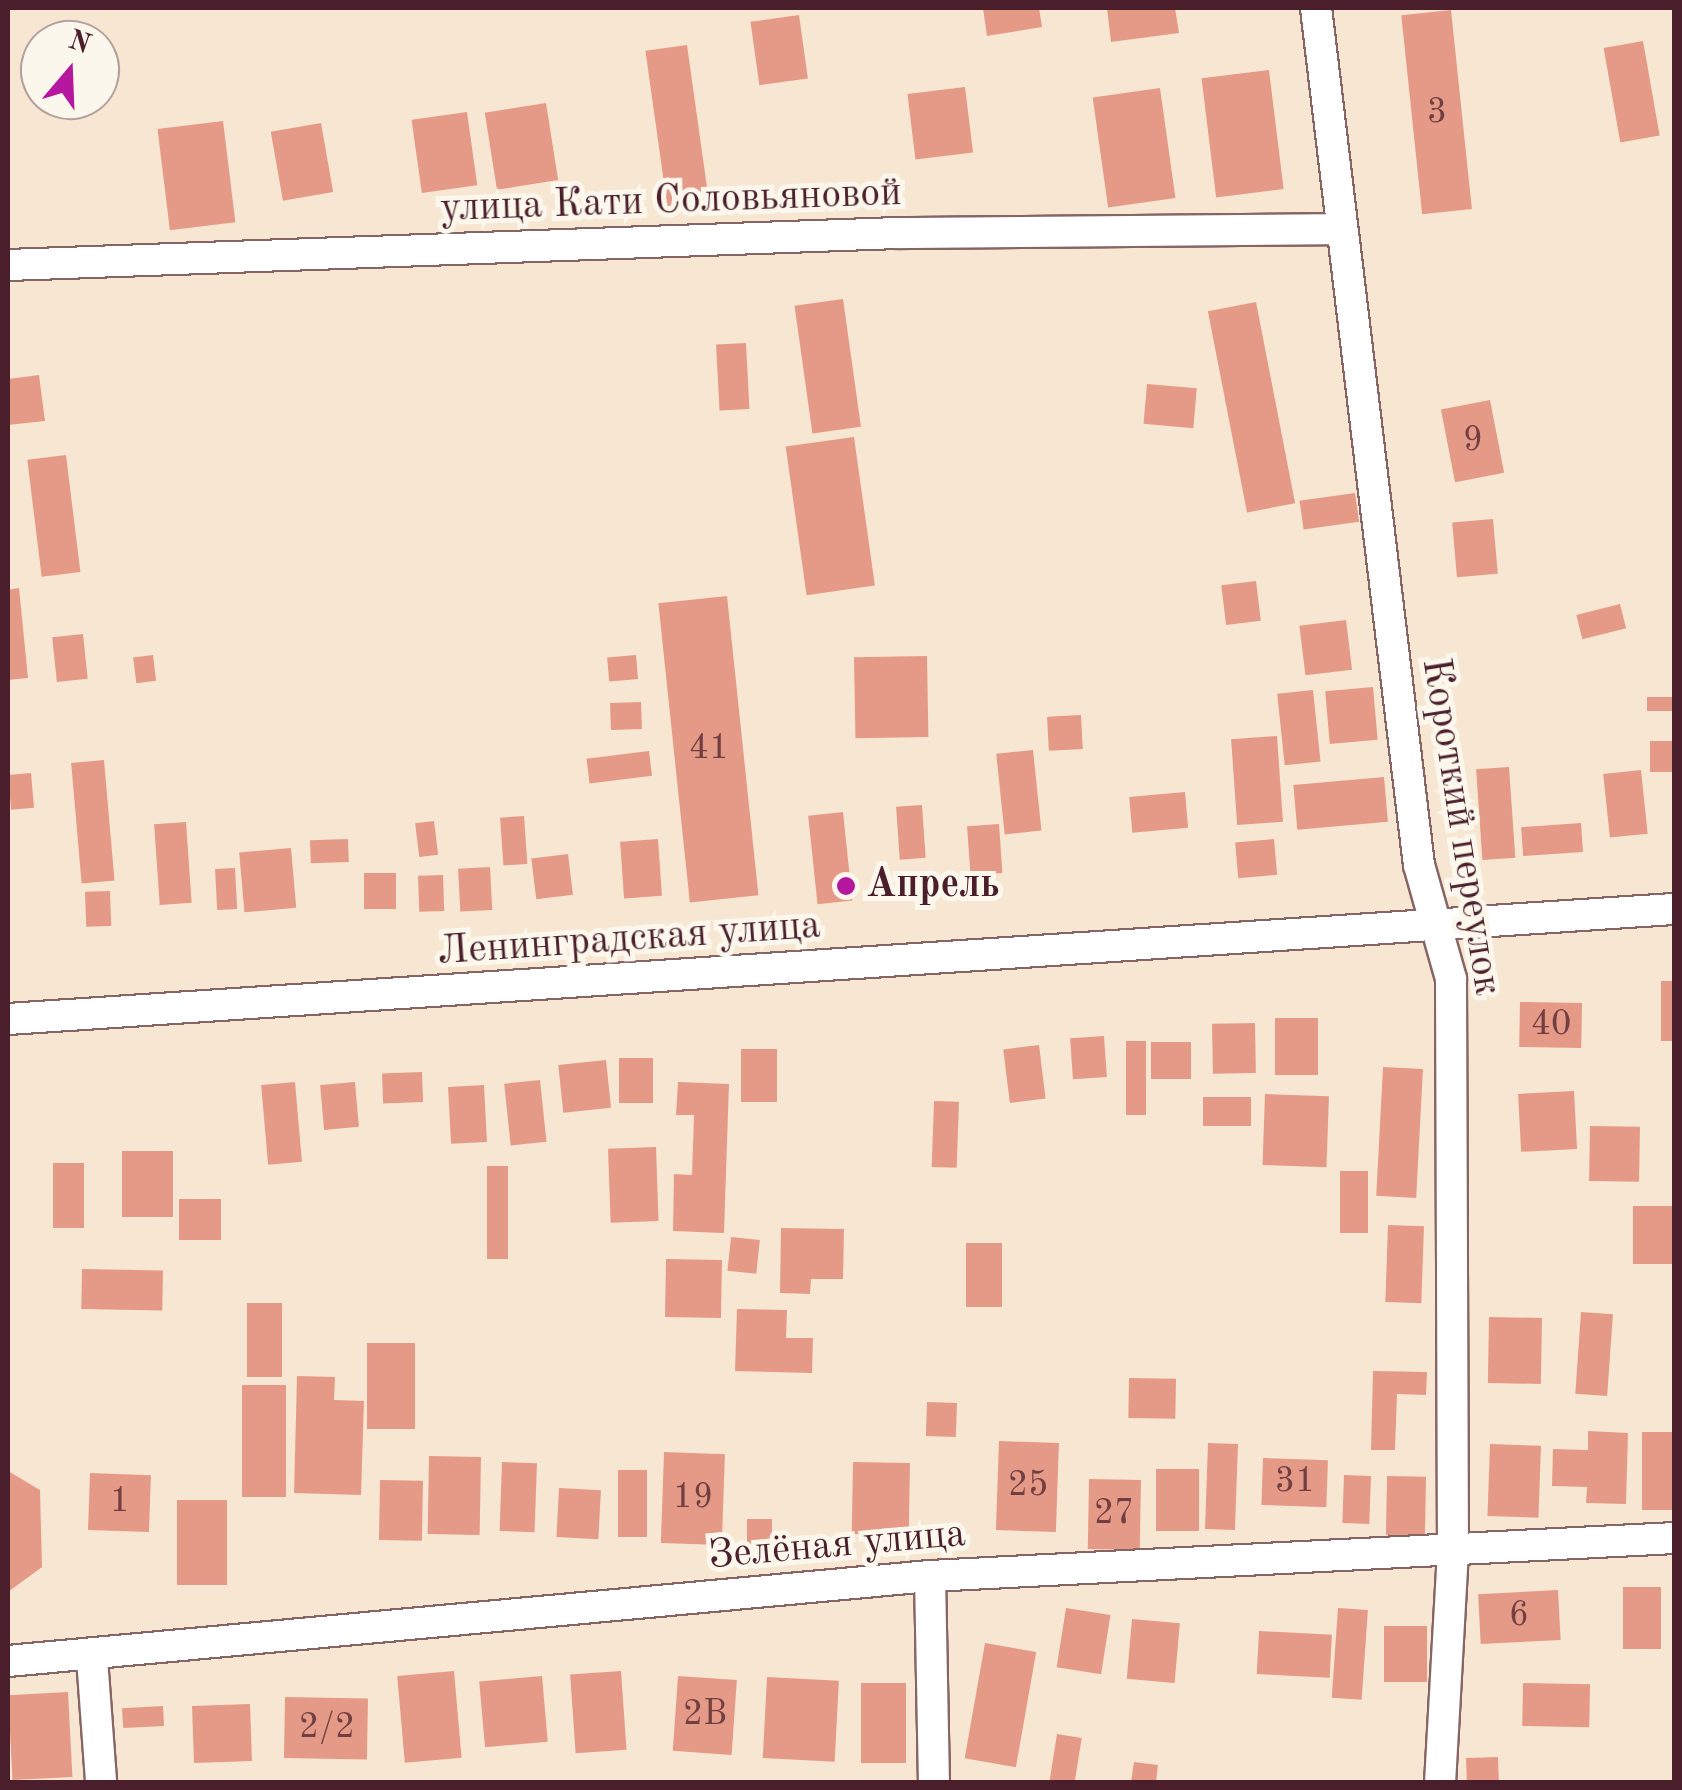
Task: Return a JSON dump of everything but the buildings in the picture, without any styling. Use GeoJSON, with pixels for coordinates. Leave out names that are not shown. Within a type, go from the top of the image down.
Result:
{"type":"FeatureCollection","features":[{"type":"Feature","properties":{"kind":"street","name":"Короткий переулок"},"geometry":{"type":"LineString","coordinates":[[1316,8],[1337,229],[1419,866],[1451,979],[1453,1551],[1440,1782]]}},
{"type":"Feature","properties":{"kind":"street","name":"улица Кати Соловьяновой"},"geometry":{"type":"LineString","coordinates":[[8,266],[899,232],[1337,229]]}},
{"type":"Feature","properties":{"kind":"street","name":"Ленинградская улица"},"geometry":{"type":"LineString","coordinates":[[8,1019],[1438,929],[1674,908]]}},
{"type":"Feature","properties":{"kind":"street","name":"Зелёная улица"},"geometry":{"type":"LineString","coordinates":[[8,1661],[92,1658],[930,1576],[1674,1538]]}},
{"type":"Feature","properties":{"kind":"street"},"geometry":{"type":"LineString","coordinates":[[930,1576],[934,1782]]}},
{"type":"Feature","properties":{"kind":"street"},"geometry":{"type":"LineString","coordinates":[[92,1658],[101,1782]]}},
{"type":"Feature","properties":{"kind":"place","name":"Апрель"},"geometry":{"type":"Point","coordinates":[846,886]}}]}
